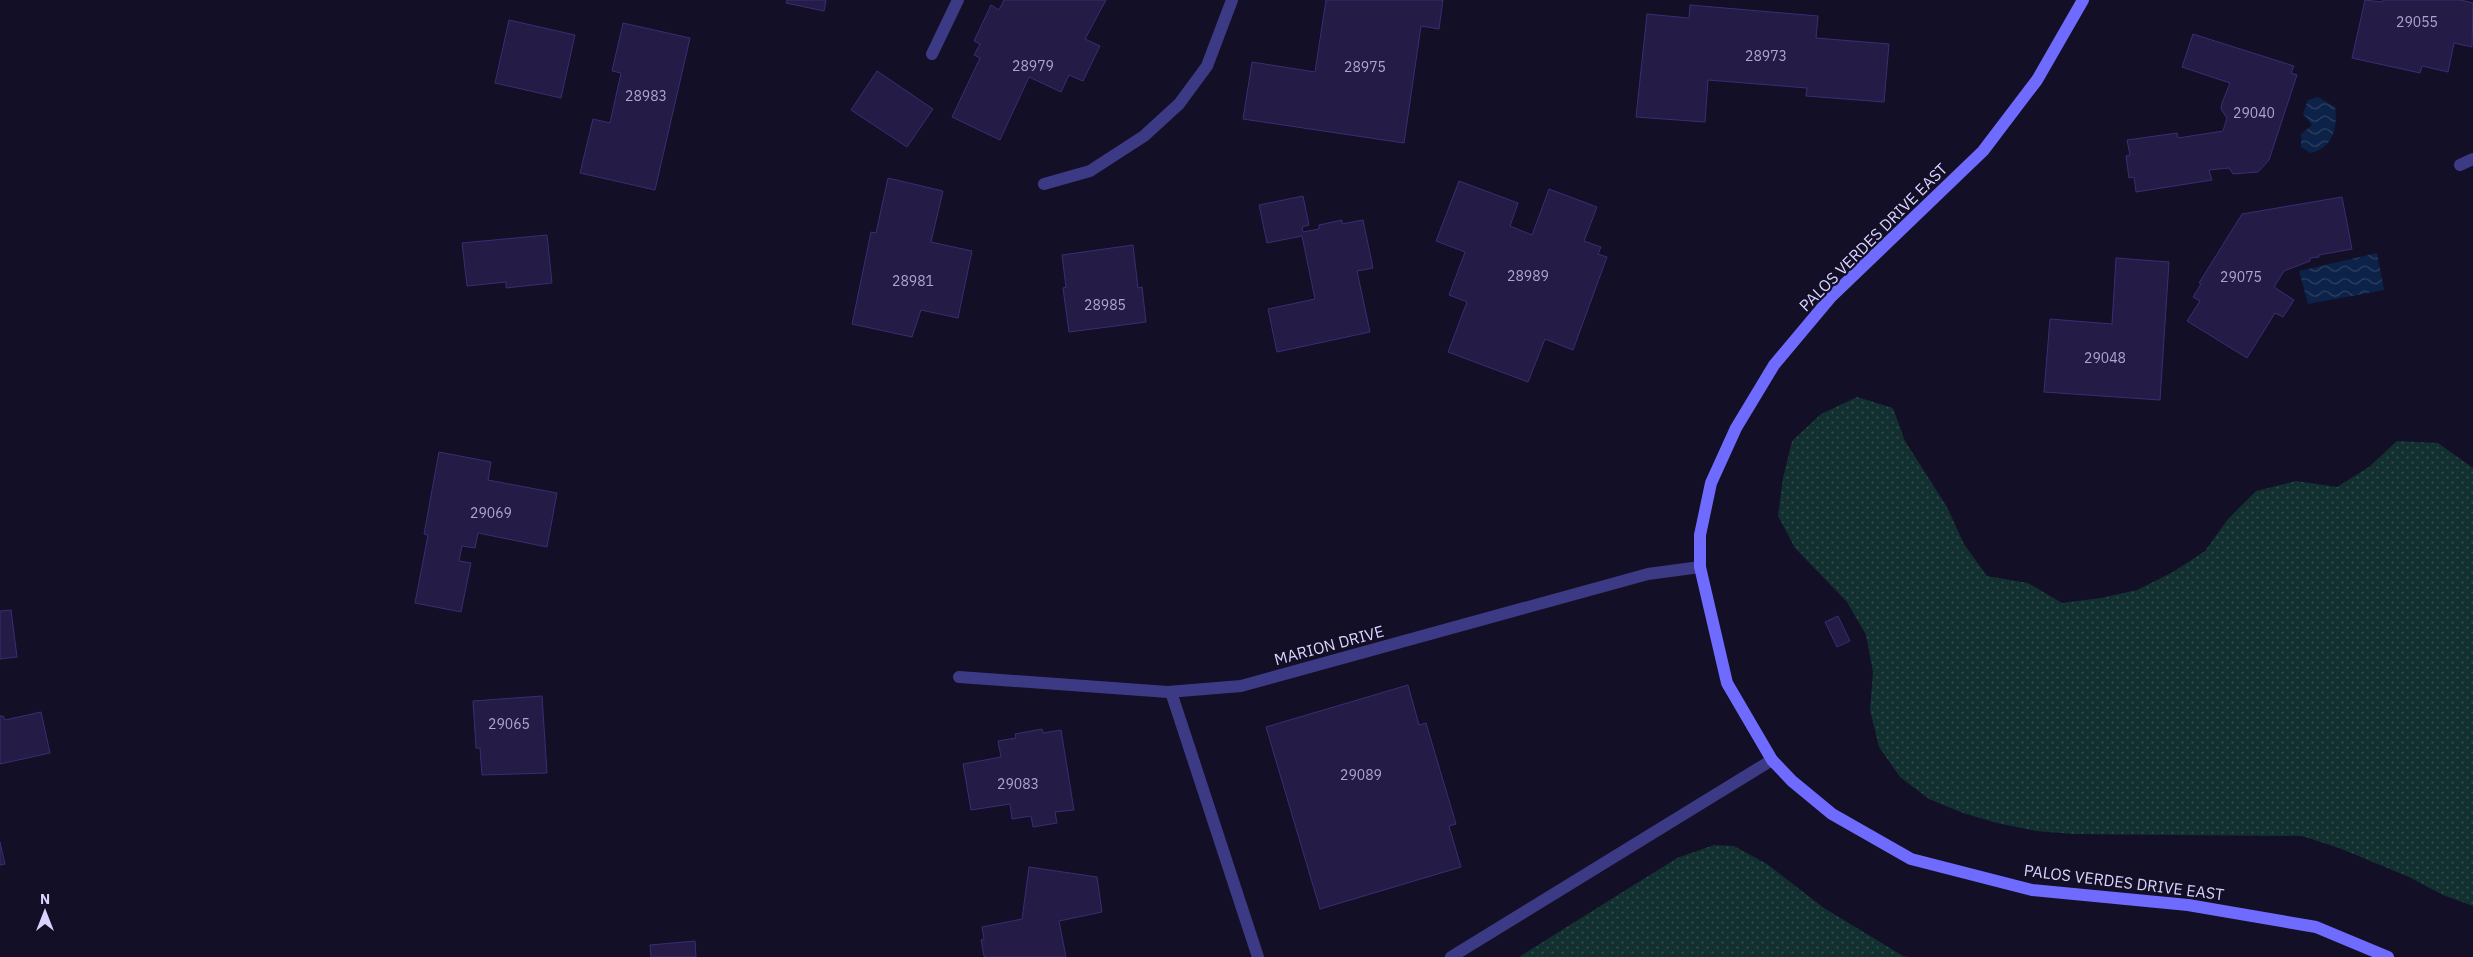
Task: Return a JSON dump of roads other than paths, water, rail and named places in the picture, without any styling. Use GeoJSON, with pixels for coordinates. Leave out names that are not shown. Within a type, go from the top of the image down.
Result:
{"type":"FeatureCollection","features":[{"type":"Feature","properties":{"kind":"main road","name":"PALOS VERDES DRIVE EAST"},"geometry":{"type":"LineString","coordinates":[[2083,0],[2037,80],[1982,151],[1831,298],[1774,365],[1736,428],[1710,483],[1700,535],[1700,567],[1727,684],[1772,760],[1792,781],[1832,814],[1911,859],[2032,890],[2188,905],[2316,927],[2388,957]]}},
{"type":"Feature","properties":{"kind":"street"},"geometry":{"type":"LineString","coordinates":[[932,54],[958,0]]}},
{"type":"Feature","properties":{"kind":"street"},"geometry":{"type":"LineString","coordinates":[[1044,184],[1090,171],[1144,136],[1179,104],[1207,66],[1232,0]]}},
{"type":"Feature","properties":{"kind":"street"},"geometry":{"type":"LineString","coordinates":[[2460,165],[2473,159]]}},
{"type":"Feature","properties":{"kind":"street","name":"MARION DRIVE"},"geometry":{"type":"LineString","coordinates":[[959,677],[1171,692],[1241,686],[1648,574],[1700,567]]}},
{"type":"Feature","properties":{"kind":"street"},"geometry":{"type":"LineString","coordinates":[[1171,692],[1258,957]]}},
{"type":"Feature","properties":{"kind":"street"},"geometry":{"type":"LineString","coordinates":[[1451,957],[1772,760]]}},
{"type":"Feature","properties":{"kind":"water"},"geometry":{"type":"Polygon","coordinates":[[[2318,97],[2335,107],[2336,122],[2329,142],[2318,151],[2310,153],[2301,147],[2301,134],[2312,125],[2303,114],[2308,100],[2318,97]]]}},
{"type":"Feature","properties":{"kind":"water"},"geometry":{"type":"Polygon","coordinates":[[[2377,253],[2384,290],[2308,304],[2299,271],[2377,253]]]}}]}
